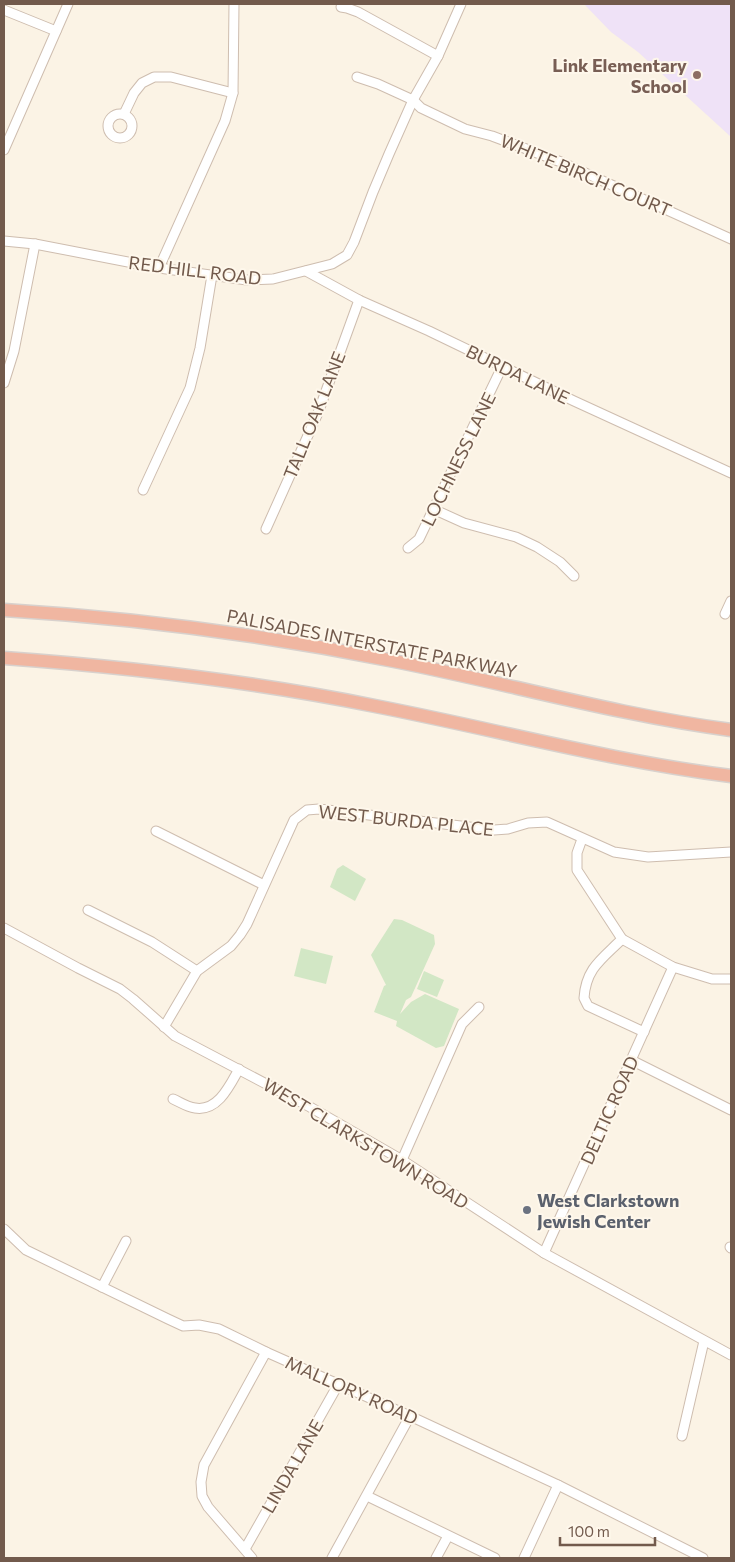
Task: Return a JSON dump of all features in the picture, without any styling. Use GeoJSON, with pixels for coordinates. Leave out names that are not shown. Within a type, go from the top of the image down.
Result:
{"type":"FeatureCollection","features":[{"type":"Feature","properties":{"kind":"highway","name":"PALISADES INTERSTATE PARKWAY"},"geometry":{"type":"LineString","coordinates":[[4,610],[161,624],[301,644],[417,666],[639,715],[731,730]]}},
{"type":"Feature","properties":{"kind":"highway"},"geometry":{"type":"LineString","coordinates":[[4,658],[126,668],[266,686],[389,708],[627,760],[731,776]]}},
{"type":"Feature","properties":{"kind":"street"},"geometry":{"type":"LineString","coordinates":[[4,150],[68,4]]}},
{"type":"Feature","properties":{"kind":"street"},"geometry":{"type":"LineString","coordinates":[[159,268],[225,122],[233,93],[234,4]]}},
{"type":"Feature","properties":{"kind":"street","name":"RED HILL ROAD"},"geometry":{"type":"LineString","coordinates":[[4,241],[35,244],[159,268],[247,280],[273,279],[332,264],[347,255],[354,242],[372,194],[414,100],[438,56],[461,4]]}},
{"type":"Feature","properties":{"kind":"street"},"geometry":{"type":"LineString","coordinates":[[341,7],[358,12],[438,56]]}},
{"type":"Feature","properties":{"kind":"street"},"geometry":{"type":"LineString","coordinates":[[4,10],[56,31]]}},
{"type":"Feature","properties":{"kind":"street"},"geometry":{"type":"LineString","coordinates":[[124,114],[134,93],[142,83],[154,76],[171,77],[233,93]]}},
{"type":"Feature","properties":{"kind":"street","name":"WHITE BIRCH COURT"},"geometry":{"type":"LineString","coordinates":[[358,77],[414,100],[421,108],[465,129],[492,136],[561,162],[731,239]]}},
{"type":"Feature","properties":{"kind":"street"},"geometry":{"type":"LineString","coordinates":[[4,383],[14,351],[35,244]]}},
{"type":"Feature","properties":{"kind":"street","name":"BURDA LANE"},"geometry":{"type":"LineString","coordinates":[[306,271],[359,300],[731,473]]}},
{"type":"Feature","properties":{"kind":"street"},"geometry":{"type":"LineString","coordinates":[[143,490],[190,388],[200,348],[212,275]]}},
{"type":"Feature","properties":{"kind":"street","name":"TALL OAK LANE"},"geometry":{"type":"LineString","coordinates":[[266,528],[318,413],[359,300]]}},
{"type":"Feature","properties":{"kind":"street","name":"LOCHNESS LANE"},"geometry":{"type":"LineString","coordinates":[[408,548],[419,539],[502,367]]}},
{"type":"Feature","properties":{"kind":"street"},"geometry":{"type":"LineString","coordinates":[[434,509],[464,523],[516,537],[537,547],[560,562],[574,576]]}},
{"type":"Feature","properties":{"kind":"street"},"geometry":{"type":"LineString","coordinates":[[725,614],[731,601]]}},
{"type":"Feature","properties":{"kind":"street","name":"WEST BURDA PLACE"},"geometry":{"type":"LineString","coordinates":[[164,1027],[197,971],[231,946],[248,924],[294,820],[307,810],[319,809],[494,830],[508,829],[528,823],[547,822],[614,852],[648,857],[731,852]]}},
{"type":"Feature","properties":{"kind":"street"},"geometry":{"type":"LineString","coordinates":[[156,831],[264,885]]}},
{"type":"Feature","properties":{"kind":"street"},"geometry":{"type":"LineString","coordinates":[[582,839],[578,853],[577,870],[622,939],[673,967],[712,979],[731,979]]}},
{"type":"Feature","properties":{"kind":"street"},"geometry":{"type":"LineString","coordinates":[[88,910],[152,942],[197,971]]}},
{"type":"Feature","properties":{"kind":"street","name":"WEST CLARKSTOWN ROAD"},"geometry":{"type":"LineString","coordinates":[[4,928],[120,989],[175,1036],[302,1103],[402,1160],[544,1253],[731,1355]]}},
{"type":"Feature","properties":{"kind":"street"},"geometry":{"type":"LineString","coordinates":[[622,939],[594,965],[589,976],[584,998],[588,1006],[644,1032]]}},
{"type":"Feature","properties":{"kind":"street","name":"DELTIC ROAD"},"geometry":{"type":"LineString","coordinates":[[544,1253],[673,967]]}},
{"type":"Feature","properties":{"kind":"street"},"geometry":{"type":"LineString","coordinates":[[402,1160],[462,1024],[479,1007]]}},
{"type":"Feature","properties":{"kind":"street"},"geometry":{"type":"LineString","coordinates":[[631,1060],[731,1110]]}},
{"type":"Feature","properties":{"kind":"street"},"geometry":{"type":"LineString","coordinates":[[173,1099],[197,1109],[204,1108],[215,1103],[224,1095],[239,1070]]}},
{"type":"Feature","properties":{"kind":"street","name":"MALLORY ROAD"},"geometry":{"type":"LineString","coordinates":[[4,1228],[26,1250],[183,1326],[198,1325],[219,1329],[558,1485],[703,1558]]}},
{"type":"Feature","properties":{"kind":"street"},"geometry":{"type":"LineString","coordinates":[[102,1287],[126,1241]]}},
{"type":"Feature","properties":{"kind":"street"},"geometry":{"type":"LineString","coordinates":[[682,1436],[704,1340]]}},
{"type":"Feature","properties":{"kind":"street"},"geometry":{"type":"LineString","coordinates":[[252,1558],[208,1507],[202,1496],[201,1482],[204,1465],[266,1352]]}},
{"type":"Feature","properties":{"kind":"street","name":"LINDA LANE"},"geometry":{"type":"LineString","coordinates":[[245,1549],[339,1383]]}},
{"type":"Feature","properties":{"kind":"street"},"geometry":{"type":"LineString","coordinates":[[332,1558],[410,1416]]}},
{"type":"Feature","properties":{"kind":"street"},"geometry":{"type":"LineString","coordinates":[[524,1558],[558,1485]]}},
{"type":"Feature","properties":{"kind":"street"},"geometry":{"type":"LineString","coordinates":[[367,1496],[495,1558]]}},
{"type":"Feature","properties":{"kind":"street"},"geometry":{"type":"LineString","coordinates":[[436,1558],[448,1536]]}},
{"type":"Feature","properties":{"kind":"shaded area","name":"Link Elementary School"},"geometry":{"type":"Polygon","coordinates":[[[584,4],[731,4],[731,135],[638,52],[611,32],[584,4]]]}},
{"type":"Feature","properties":{"kind":"green space"},"geometry":{"type":"Polygon","coordinates":[[[343,865],[366,879],[355,901],[330,887],[337,869],[343,865]]]}},
{"type":"Feature","properties":{"kind":"green space"},"geometry":{"type":"Polygon","coordinates":[[[394,919],[402,920],[434,935],[435,944],[411,997],[406,1000],[400,1014],[411,1002],[425,994],[459,1009],[444,1046],[436,1048],[396,1026],[397,1021],[374,1012],[386,985],[371,955],[394,919]]]}},
{"type":"Feature","properties":{"kind":"green space"},"geometry":{"type":"Polygon","coordinates":[[[301,948],[333,956],[326,984],[294,976],[301,948]]]}},
{"type":"Feature","properties":{"kind":"green space"},"geometry":{"type":"Polygon","coordinates":[[[424,971],[444,980],[437,997],[417,989],[424,971]]]}},
{"type":"Feature","properties":{"kind":"place","name":"Link Elementary School"},"geometry":{"type":"Point","coordinates":[697,75]}},
{"type":"Feature","properties":{"kind":"place","name":"West Clarkstown Jewish Center"},"geometry":{"type":"Point","coordinates":[527,1210]}}]}
